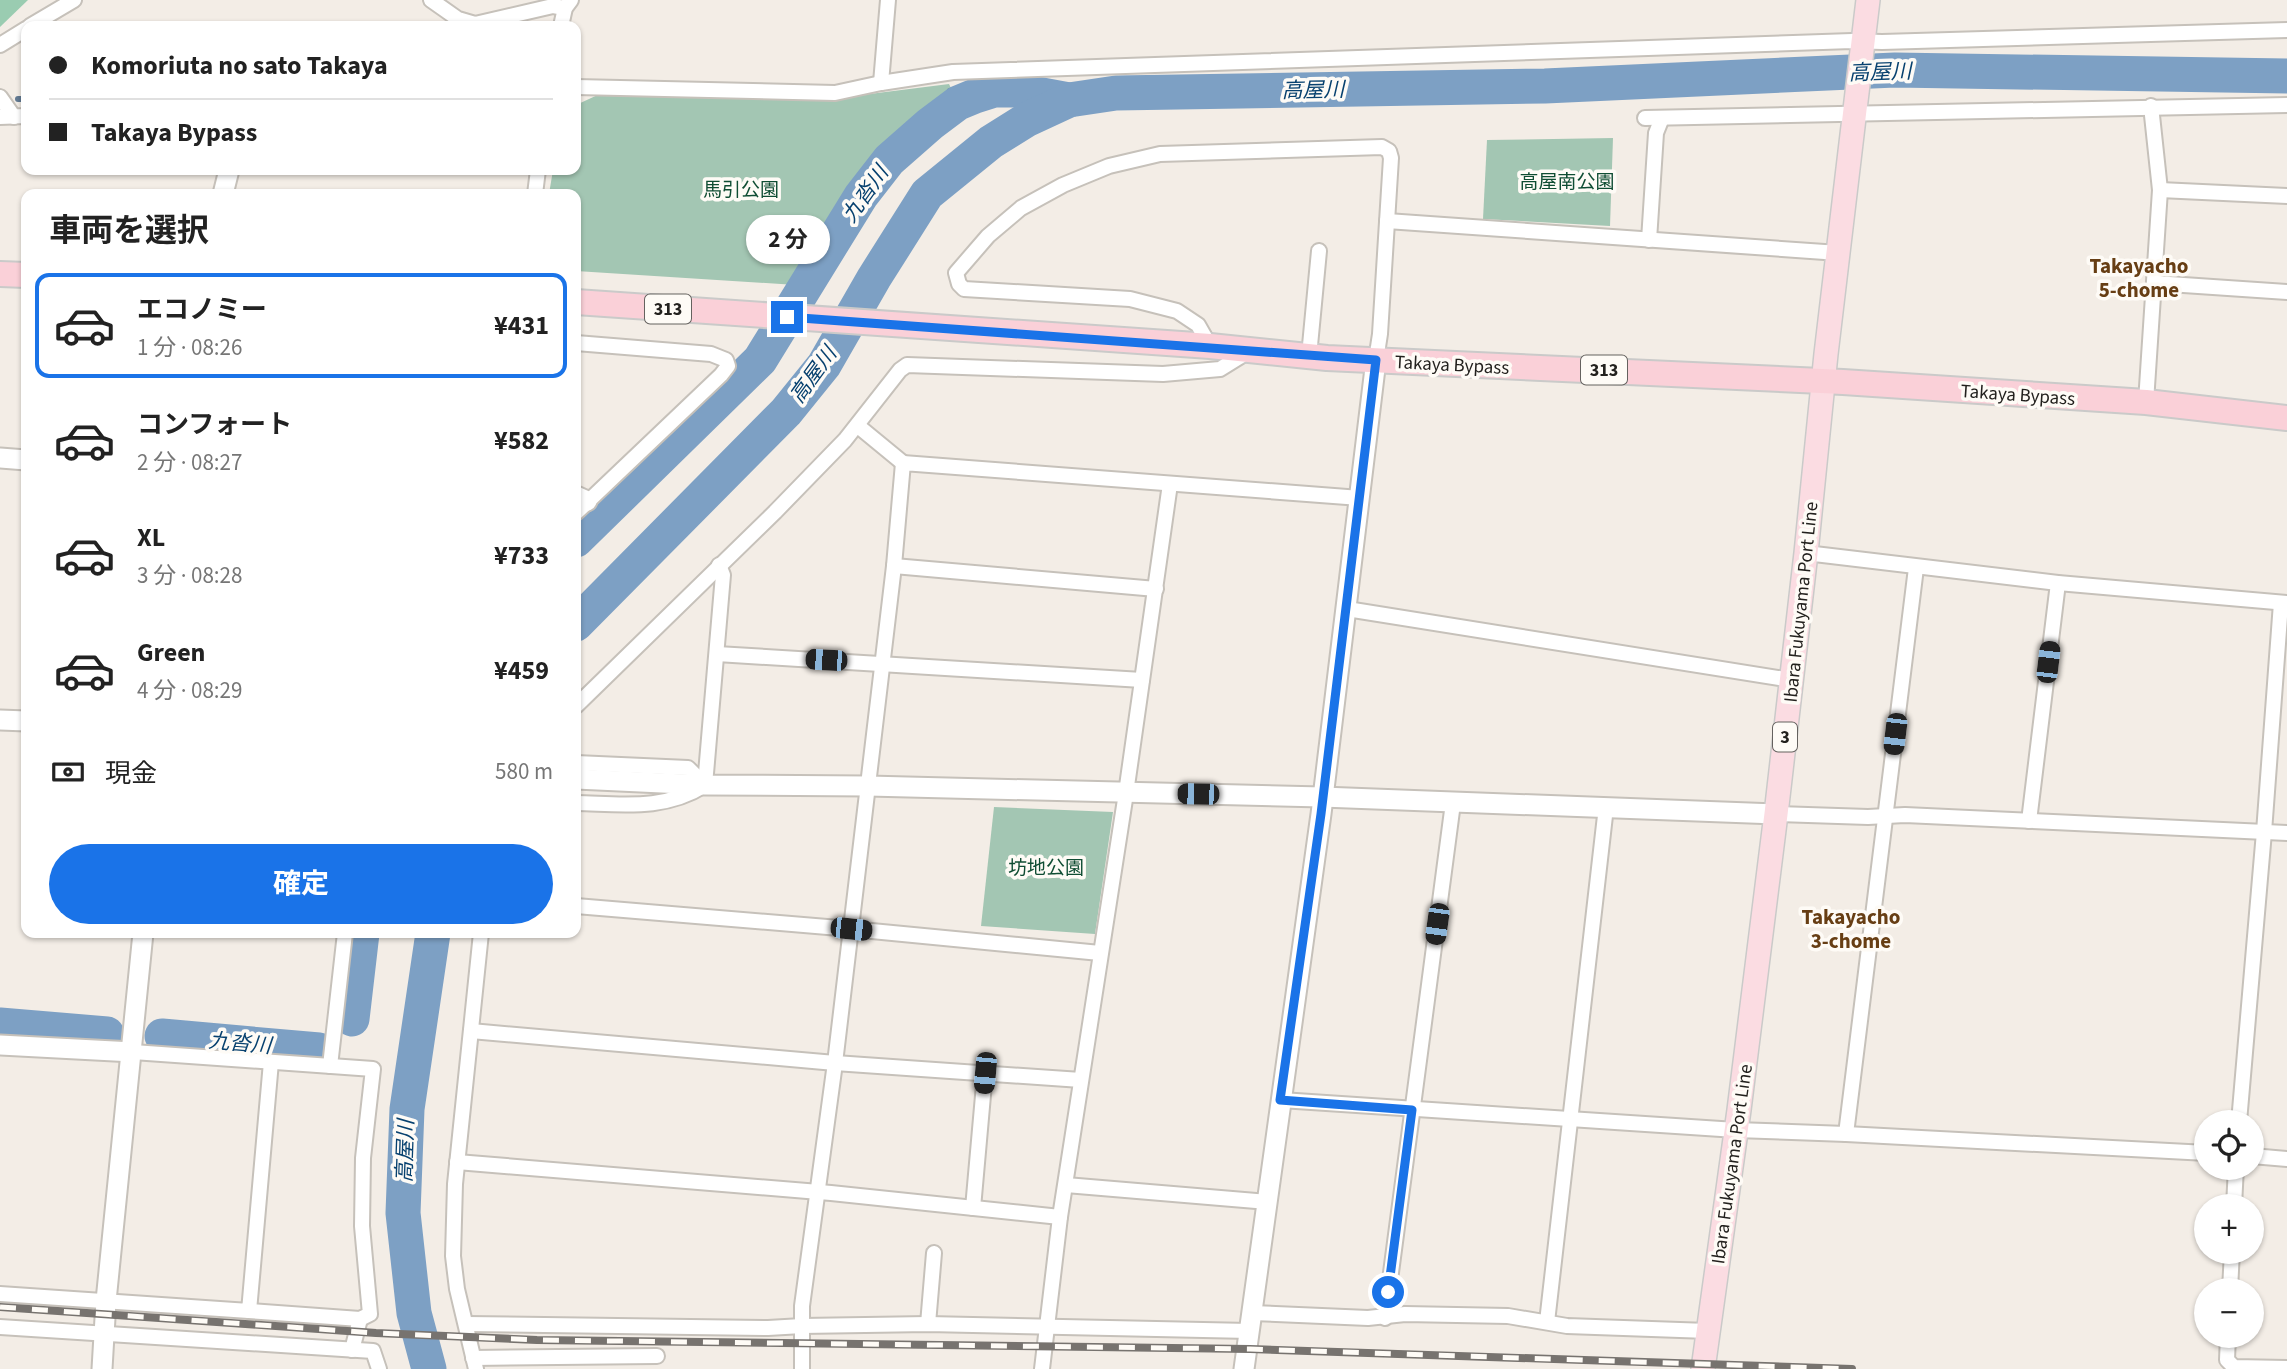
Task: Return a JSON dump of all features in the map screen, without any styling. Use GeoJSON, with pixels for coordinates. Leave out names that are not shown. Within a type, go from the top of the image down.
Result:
{"type":"FeatureCollection","features":[{"type":"Feature","properties":{"kind":"highway"},"geometry":{"type":"LineString","coordinates":[[0,274],[21,275]]}},
{"type":"Feature","properties":{"kind":"highway","name":"Takaya Bypass"},"geometry":{"type":"LineString","coordinates":[[581,303],[1210,346],[1309,356],[1823,381],[2146,402],[2287,418]]}},
{"type":"Feature","properties":{"kind":"main road","name":"Ibara Fukuyama Port Line"},"geometry":{"type":"LineString","coordinates":[[1703,1369],[1776,814],[1868,0]]}},
{"type":"Feature","properties":{"kind":"street"},"geometry":{"type":"LineString","coordinates":[[38,21],[74,0]]}},
{"type":"Feature","properties":{"kind":"street"},"geometry":{"type":"LineString","coordinates":[[431,0],[465,21]]}},
{"type":"Feature","properties":{"kind":"street"},"geometry":{"type":"LineString","coordinates":[[881,83],[888,0]]}},
{"type":"Feature","properties":{"kind":"street"},"geometry":{"type":"LineString","coordinates":[[488,21],[568,4],[563,21]]}},
{"type":"Feature","properties":{"kind":"street"},"geometry":{"type":"LineString","coordinates":[[581,87],[811,94],[835,93],[953,72],[2287,30]]}},
{"type":"Feature","properties":{"kind":"street"},"geometry":{"type":"LineString","coordinates":[[0,45],[21,32]]}},
{"type":"Feature","properties":{"kind":"street"},"geometry":{"type":"LineString","coordinates":[[0,97],[13,117]]}},
{"type":"Feature","properties":{"kind":"street"},"geometry":{"type":"LineString","coordinates":[[1645,118],[1856,108],[2287,105]]}},
{"type":"Feature","properties":{"kind":"street"},"geometry":{"type":"LineString","coordinates":[[2146,402],[2160,190],[2151,106]]}},
{"type":"Feature","properties":{"kind":"street"},"geometry":{"type":"LineString","coordinates":[[1649,240],[1656,134],[1662,118]]}},
{"type":"Feature","properties":{"kind":"street"},"geometry":{"type":"LineString","coordinates":[[1210,346],[1198,325],[1177,311],[1130,299],[964,289],[958,284],[956,273],[988,236],[1021,208],[1063,185],[1109,166],[1160,154],[1382,148],[1389,151],[1391,158],[1380,334],[1322,797],[1244,1369]]}},
{"type":"Feature","properties":{"kind":"street"},"geometry":{"type":"LineString","coordinates":[[2160,190],[2287,197]]}},
{"type":"Feature","properties":{"kind":"street"},"geometry":{"type":"LineString","coordinates":[[1387,221],[1839,253]]}},
{"type":"Feature","properties":{"kind":"street"},"geometry":{"type":"LineString","coordinates":[[1309,356],[1319,251]]}},
{"type":"Feature","properties":{"kind":"street"},"geometry":{"type":"LineString","coordinates":[[2154,284],[2287,292]]}},
{"type":"Feature","properties":{"kind":"street"},"geometry":{"type":"LineString","coordinates":[[581,343],[710,354],[720,356],[727,363],[721,375],[581,502]]}},
{"type":"Feature","properties":{"kind":"street"},"geometry":{"type":"LineString","coordinates":[[581,701],[775,512],[858,426],[900,370],[907,365],[1163,374],[1220,369],[1251,351]]}},
{"type":"Feature","properties":{"kind":"street"},"geometry":{"type":"LineString","coordinates":[[858,426],[903,463],[1360,498]]}},
{"type":"Feature","properties":{"kind":"street"},"geometry":{"type":"LineString","coordinates":[[0,458],[21,460]]}},
{"type":"Feature","properties":{"kind":"street"},"geometry":{"type":"LineString","coordinates":[[802,1369],[802,1306],[835,1063],[894,566],[903,463]]}},
{"type":"Feature","properties":{"kind":"street"},"geometry":{"type":"LineString","coordinates":[[1042,1369],[1060,1217],[1126,793],[1170,484]]}},
{"type":"Feature","properties":{"kind":"street"},"geometry":{"type":"LineString","coordinates":[[1806,553],[2058,583],[2284,603],[2240,1110]]}},
{"type":"Feature","properties":{"kind":"street"},"geometry":{"type":"LineString","coordinates":[[705,785],[723,575],[719,565]]}},
{"type":"Feature","properties":{"kind":"street"},"geometry":{"type":"LineString","coordinates":[[894,566],[1156,589]]}},
{"type":"Feature","properties":{"kind":"street"},"geometry":{"type":"LineString","coordinates":[[1846,1134],[1916,568]]}},
{"type":"Feature","properties":{"kind":"street"},"geometry":{"type":"LineString","coordinates":[[2029,821],[2058,583]]}},
{"type":"Feature","properties":{"kind":"street"},"geometry":{"type":"LineString","coordinates":[[1346,608],[1791,680]]}},
{"type":"Feature","properties":{"kind":"street"},"geometry":{"type":"LineString","coordinates":[[717,654],[1142,680]]}},
{"type":"Feature","properties":{"kind":"street"},"geometry":{"type":"LineString","coordinates":[[0,720],[21,721]]}},
{"type":"Feature","properties":{"kind":"street"},"geometry":{"type":"LineString","coordinates":[[581,763],[688,768],[705,785]]}},
{"type":"Feature","properties":{"kind":"street"},"geometry":{"type":"LineString","coordinates":[[581,779],[705,785],[867,786],[1322,797],[1885,817],[1905,815],[2287,833]]}},
{"type":"Feature","properties":{"kind":"street"},"geometry":{"type":"LineString","coordinates":[[581,803],[654,805],[689,795],[705,785]]}},
{"type":"Feature","properties":{"kind":"street"},"geometry":{"type":"LineString","coordinates":[[1385,1318],[1453,803]]}},
{"type":"Feature","properties":{"kind":"street"},"geometry":{"type":"LineString","coordinates":[[1547,1322],[1606,807]]}},
{"type":"Feature","properties":{"kind":"street"},"geometry":{"type":"LineString","coordinates":[[581,906],[1100,953]]}},
{"type":"Feature","properties":{"kind":"street"},"geometry":{"type":"LineString","coordinates":[[102,1369],[106,1301],[143,938]]}},
{"type":"Feature","properties":{"kind":"street"},"geometry":{"type":"LineString","coordinates":[[330,1066],[344,938]]}},
{"type":"Feature","properties":{"kind":"street"},"geometry":{"type":"LineString","coordinates":[[480,938],[457,1162],[453,1256],[474,1364],[657,1356]]}},
{"type":"Feature","properties":{"kind":"street"},"geometry":{"type":"LineString","coordinates":[[471,1031],[835,1063],[1081,1080]]}},
{"type":"Feature","properties":{"kind":"street"},"geometry":{"type":"LineString","coordinates":[[0,1045],[373,1069],[363,1158],[362,1226],[370,1314],[360,1319],[0,1294]]}},
{"type":"Feature","properties":{"kind":"street"},"geometry":{"type":"LineString","coordinates":[[249,1311],[271,1062]]}},
{"type":"Feature","properties":{"kind":"street"},"geometry":{"type":"LineString","coordinates":[[973,1208],[985,1073]]}},
{"type":"Feature","properties":{"kind":"street"},"geometry":{"type":"LineString","coordinates":[[1280,1100],[1735,1130],[2194,1152]]}},
{"type":"Feature","properties":{"kind":"street"},"geometry":{"type":"LineString","coordinates":[[2264,1157],[2287,1159]]}},
{"type":"Feature","properties":{"kind":"street"},"geometry":{"type":"LineString","coordinates":[[457,1162],[816,1192],[1060,1217]]}},
{"type":"Feature","properties":{"kind":"street"},"geometry":{"type":"LineString","coordinates":[[1066,1185],[1268,1202]]}},
{"type":"Feature","properties":{"kind":"street"},"geometry":{"type":"LineString","coordinates":[[928,1324],[934,1253]]}},
{"type":"Feature","properties":{"kind":"street"},"geometry":{"type":"LineString","coordinates":[[466,1324],[768,1328],[928,1324],[1046,1327],[1385,1318],[1405,1314],[1508,1316],[1567,1326],[1708,1331]]}},
{"type":"Feature","properties":{"kind":"street"},"geometry":{"type":"LineString","coordinates":[[352,1350],[360,1319]]}},
{"type":"Feature","properties":{"kind":"street"},"geometry":{"type":"LineString","coordinates":[[0,1327],[373,1352],[379,1369]]}},
{"type":"Feature","properties":{"kind":"street"},"geometry":{"type":"LineString","coordinates":[[2227,1348],[2227,1360],[2234,1367],[2287,1368]]}},
{"type":"Feature","properties":{"kind":"green space"},"geometry":{"type":"Polygon","coordinates":[[[0,0],[28,0],[0,27],[0,0]]]}},
{"type":"Feature","properties":{"kind":"green space","name":"馬引公園"},"geometry":{"type":"Polygon","coordinates":[[[949,84],[956,98],[919,117],[872,163],[796,285],[581,271],[581,189],[550,189],[552,175],[581,175],[581,103],[602,93],[830,99],[949,84]]]}},
{"type":"Feature","properties":{"kind":"green space","name":"高屋南公園"},"geometry":{"type":"Polygon","coordinates":[[[1613,138],[1610,226],[1483,219],[1487,140],[1613,138]]]}},
{"type":"Feature","properties":{"kind":"green space","name":"坊地公園"},"geometry":{"type":"Polygon","coordinates":[[[994,807],[1113,812],[1095,934],[981,926],[994,807]]]}},
{"type":"Feature","properties":{"kind":"waterway","name":"高屋川"},"geometry":{"type":"LineString","coordinates":[[581,619],[786,412],[824,365],[927,194],[991,142],[1028,119],[1069,100],[1116,93],[1545,86],[1895,70],[2287,76]]}},
{"type":"Feature","properties":{"kind":"waterway"},"geometry":{"type":"LineString","coordinates":[[950,91],[975,87],[994,90]]}},
{"type":"Feature","properties":{"kind":"waterway","name":"九沓川"},"geometry":{"type":"LineString","coordinates":[[581,535],[760,360],[861,196],[889,160],[958,103],[975,96],[994,90],[1015,90],[1069,100]]}},
{"type":"Feature","properties":{"kind":"waterway","name":"九沓川"},"geometry":{"type":"LineString","coordinates":[[352,1019],[361,938]]}},
{"type":"Feature","properties":{"kind":"waterway","name":"高屋川"},"geometry":{"type":"LineString","coordinates":[[429,1369],[414,1313],[403,1213],[407,1109],[432,938]]}},
{"type":"Feature","properties":{"kind":"waterway","name":"九沓川"},"geometry":{"type":"LineString","coordinates":[[0,1025],[107,1034]]}},
{"type":"Feature","properties":{"kind":"waterway","name":"九沓川"},"geometry":{"type":"LineString","coordinates":[[162,1036],[319,1050]]}},
{"type":"Feature","properties":{"kind":"railway"},"geometry":{"type":"LineString","coordinates":[[0,1307],[376,1333],[537,1340],[1250,1349],[1852,1369]]}},
{"type":"Feature","properties":{"kind":"district","name":"Takayacho 5-chome"},"geometry":{"type":"Point","coordinates":[2139,278]}},
{"type":"Feature","properties":{"kind":"district","name":"Takayacho 3-chome"},"geometry":{"type":"Point","coordinates":[1851,929]}},
{"type":"Feature","properties":{"kind":"route"},"geometry":{"type":"LineString","coordinates":[[787,317],[1376,360],[1321,814],[1280,1100],[1412,1110],[1388,1292]]}}]}
